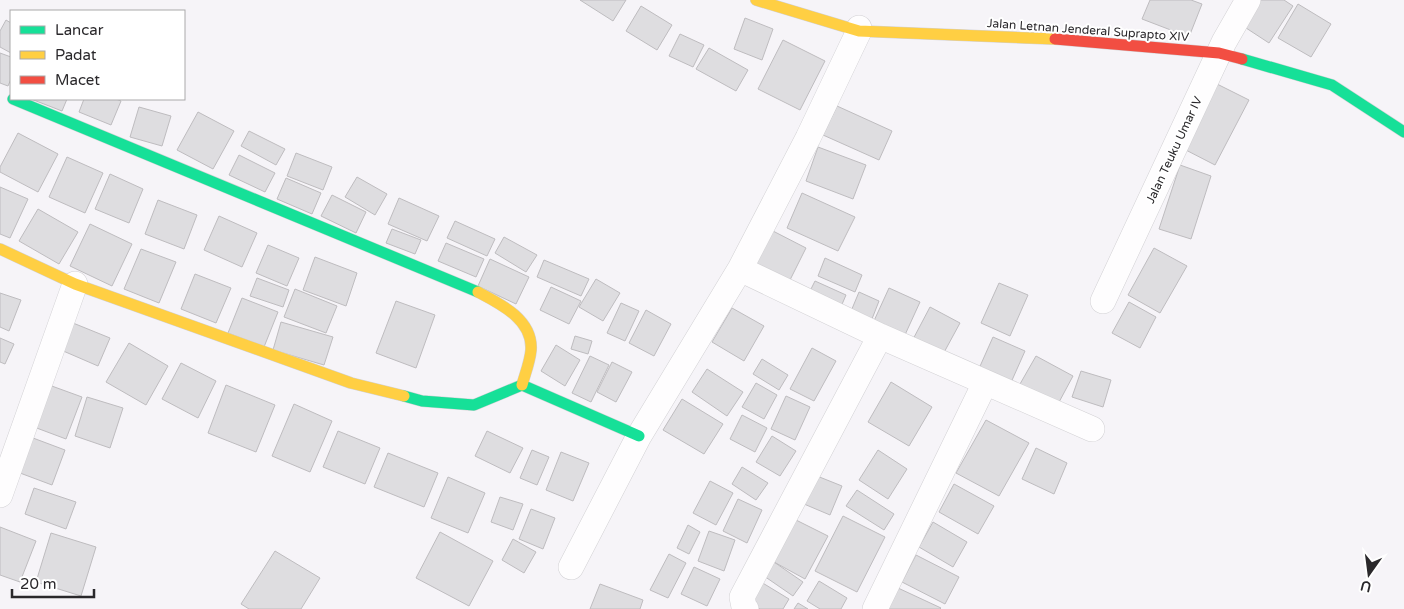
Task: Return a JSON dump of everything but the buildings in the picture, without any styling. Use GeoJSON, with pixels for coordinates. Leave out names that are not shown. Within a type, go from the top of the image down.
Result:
{"type":"FeatureCollection","features":[{"type":"Feature","properties":{"kind":"street","name":"Jalan Letnan Jenderal Suprapto XIV"},"geometry":{"type":"LineString","coordinates":[[756,0],[859,30],[1054,40],[1219,53],[1332,85],[1404,132]]}},
{"type":"Feature","properties":{"kind":"street","name":"Jalan Teuku Umar IV"},"geometry":{"type":"LineString","coordinates":[[1103,301],[1219,53],[1248,0]]}},
{"type":"Feature","properties":{"kind":"street"},"geometry":{"type":"LineString","coordinates":[[571,567],[639,436],[740,269],[808,138],[859,30]]}},
{"type":"Feature","properties":{"kind":"street"},"geometry":{"type":"LineString","coordinates":[[17,100],[470,288],[497,303],[519,319],[528,333],[531,347],[522,385]]}},
{"type":"Feature","properties":{"kind":"street"},"geometry":{"type":"LineString","coordinates":[[0,249],[75,284],[351,383],[422,401],[474,405],[522,385],[639,436]]}},
{"type":"Feature","properties":{"kind":"street"},"geometry":{"type":"LineString","coordinates":[[740,269],[880,336],[1092,429]]}},
{"type":"Feature","properties":{"kind":"street"},"geometry":{"type":"LineString","coordinates":[[0,495],[75,284]]}},
{"type":"Feature","properties":{"kind":"street"},"geometry":{"type":"LineString","coordinates":[[746,609],[742,597],[880,336]]}},
{"type":"Feature","properties":{"kind":"street"},"geometry":{"type":"LineString","coordinates":[[875,609],[985,383]]}},
{"type":"Feature","properties":{"kind":"traffic: fast"},"geometry":{"type":"LineString","coordinates":[[1242,59],[1332,85],[1404,132]]}},
{"type":"Feature","properties":{"kind":"traffic: fast"},"geometry":{"type":"LineString","coordinates":[[15,100],[478,292]]}},
{"type":"Feature","properties":{"kind":"traffic: fast"},"geometry":{"type":"LineString","coordinates":[[404,396],[422,401],[474,405],[522,385],[639,436]]}},
{"type":"Feature","properties":{"kind":"traffic: slow"},"geometry":{"type":"LineString","coordinates":[[756,0],[859,31],[1055,39]]}},
{"type":"Feature","properties":{"kind":"traffic: slow"},"geometry":{"type":"LineString","coordinates":[[0,249],[75,284],[351,383],[404,396]]}},
{"type":"Feature","properties":{"kind":"traffic: slow"},"geometry":{"type":"LineString","coordinates":[[478,292],[514,314],[527,330],[531,350],[522,385]]}},
{"type":"Feature","properties":{"kind":"traffic: jam"},"geometry":{"type":"LineString","coordinates":[[1055,39],[1219,53],[1242,59]]}}]}
